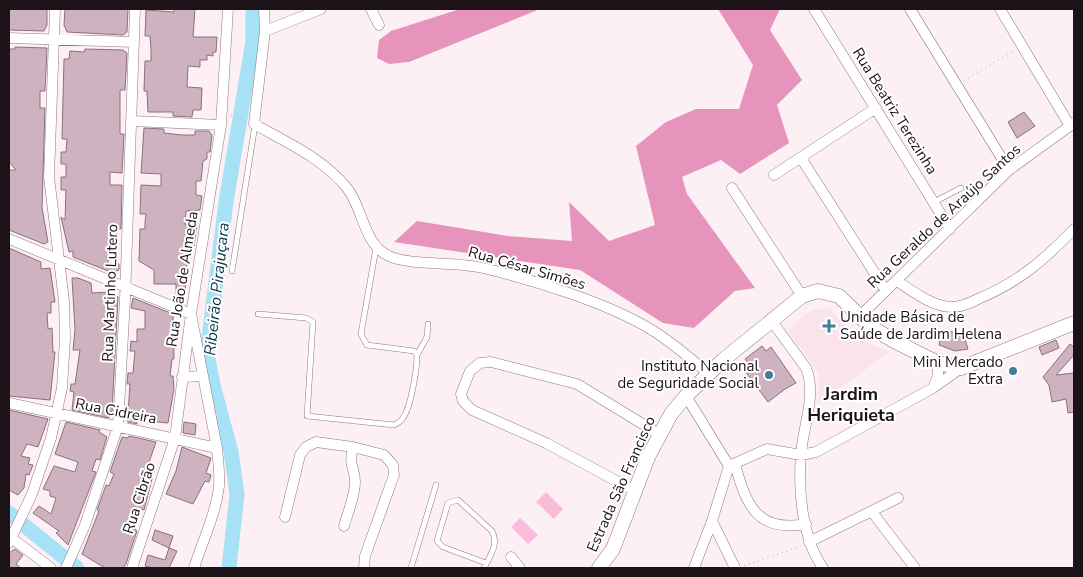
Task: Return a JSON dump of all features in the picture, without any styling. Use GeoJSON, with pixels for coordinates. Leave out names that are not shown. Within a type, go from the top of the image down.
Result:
{"type":"FeatureCollection","features":[{"type":"Feature","properties":{"kind":"main road","name":"Estrada São Francisco"},"geometry":{"type":"LineString","coordinates":[[599,568],[613,549],[659,434],[686,396],[771,320],[802,296],[818,291],[840,296],[871,327],[894,342],[938,363],[961,368]]}},
{"type":"Feature","properties":{"kind":"main road"},"geometry":{"type":"LineString","coordinates":[[961,368],[1074,323]]}},
{"type":"Feature","properties":{"kind":"street"},"geometry":{"type":"LineString","coordinates":[[51,568],[11,537],[23,516],[58,414],[65,338],[60,259],[49,177],[55,9]]}},
{"type":"Feature","properties":{"kind":"street","name":"Rua Martinho Lutero"},"geometry":{"type":"LineString","coordinates":[[66,568],[72,558],[118,426],[126,286],[135,9]]}},
{"type":"Feature","properties":{"kind":"street","name":"Rua João de Almeda"},"geometry":{"type":"LineString","coordinates":[[175,438],[191,314],[221,125],[228,9]]}},
{"type":"Feature","properties":{"kind":"street"},"geometry":{"type":"LineString","coordinates":[[264,9],[265,31],[255,125],[300,149],[338,178],[357,202],[370,239],[376,248]]}},
{"type":"Feature","properties":{"kind":"street"},"geometry":{"type":"LineString","coordinates":[[265,31],[321,9]]}},
{"type":"Feature","properties":{"kind":"street"},"geometry":{"type":"LineString","coordinates":[[371,9],[379,25]]}},
{"type":"Feature","properties":{"kind":"street","name":"Rua Beatriz Terezinha"},"geometry":{"type":"LineString","coordinates":[[814,9],[950,228]]}},
{"type":"Feature","properties":{"kind":"street"},"geometry":{"type":"LineString","coordinates":[[910,9],[1009,170]]}},
{"type":"Feature","properties":{"kind":"street"},"geometry":{"type":"LineString","coordinates":[[1000,9],[1072,124]]}},
{"type":"Feature","properties":{"kind":"street"},"geometry":{"type":"LineString","coordinates":[[9,38],[134,42]]}},
{"type":"Feature","properties":{"kind":"street"},"geometry":{"type":"LineString","coordinates":[[774,175],[876,108]]}},
{"type":"Feature","properties":{"kind":"street"},"geometry":{"type":"LineString","coordinates":[[132,121],[221,125]]}},
{"type":"Feature","properties":{"kind":"street","name":"Rua Geraldo de Araújo Santos"},"geometry":{"type":"LineString","coordinates":[[861,315],[1009,170],[1072,124]]}},
{"type":"Feature","properties":{"kind":"street"},"geometry":{"type":"LineString","coordinates":[[801,158],[886,291]]}},
{"type":"Feature","properties":{"kind":"street"},"geometry":{"type":"LineString","coordinates":[[732,188],[802,296]]}},
{"type":"Feature","properties":{"kind":"street"},"geometry":{"type":"LineString","coordinates":[[897,281],[921,297],[942,305],[951,307],[963,305],[1016,281],[1034,268],[1074,229]]}},
{"type":"Feature","properties":{"kind":"street"},"geometry":{"type":"LineString","coordinates":[[9,239],[191,314],[217,448],[219,487],[194,568]]}},
{"type":"Feature","properties":{"kind":"street","name":"Rua César Simões"},"geometry":{"type":"LineString","coordinates":[[376,248],[400,260],[448,262],[481,267],[593,303],[652,330],[709,374]]}},
{"type":"Feature","properties":{"kind":"street"},"geometry":{"type":"LineString","coordinates":[[771,320],[806,368],[809,376],[810,394],[801,455],[806,524],[809,542],[823,568]]}},
{"type":"Feature","properties":{"kind":"street"},"geometry":{"type":"LineString","coordinates":[[635,491],[546,443],[472,410],[463,400],[461,394],[470,371],[480,363],[491,362],[565,379],[589,390],[659,434]]}},
{"type":"Feature","properties":{"kind":"street"},"geometry":{"type":"LineString","coordinates":[[933,388],[938,376],[938,363]]}},
{"type":"Feature","properties":{"kind":"street"},"geometry":{"type":"LineString","coordinates":[[694,568],[732,465],[767,450],[801,455],[829,446],[933,388],[961,368]]}},
{"type":"Feature","properties":{"kind":"street"},"geometry":{"type":"LineString","coordinates":[[182,377],[202,376]]}},
{"type":"Feature","properties":{"kind":"street"},"geometry":{"type":"LineString","coordinates":[[686,396],[732,465],[746,501],[754,512],[771,524],[792,527],[806,524]]}},
{"type":"Feature","properties":{"kind":"street","name":"Rua Cidreira"},"geometry":{"type":"LineString","coordinates":[[9,403],[217,448]]}},
{"type":"Feature","properties":{"kind":"street","name":"Rua Cibrão"},"geometry":{"type":"LineString","coordinates":[[132,568],[175,438]]}},
{"type":"Feature","properties":{"kind":"street"},"geometry":{"type":"LineString","coordinates":[[285,516],[300,455],[306,447],[316,442],[353,447],[384,455],[390,460],[394,475],[365,556],[364,568]]}},
{"type":"Feature","properties":{"kind":"street"},"geometry":{"type":"LineString","coordinates":[[344,526],[355,488],[350,460],[353,447]]}},
{"type":"Feature","properties":{"kind":"street"},"geometry":{"type":"LineString","coordinates":[[809,542],[898,498]]}},
{"type":"Feature","properties":{"kind":"street"},"geometry":{"type":"LineString","coordinates":[[872,512],[915,568]]}},
{"type":"Feature","properties":{"kind":"street"},"geometry":{"type":"LineString","coordinates":[[712,521],[737,568]]}},
{"type":"Feature","properties":{"kind":"street"},"geometry":{"type":"LineString","coordinates":[[512,557],[520,568]]}},
{"type":"Feature","properties":{"kind":"lane"},"geometry":{"type":"LineString","coordinates":[[232,271],[255,125]]}},
{"type":"Feature","properties":{"kind":"lane"},"geometry":{"type":"LineString","coordinates":[[934,202],[960,188]]}},
{"type":"Feature","properties":{"kind":"lane"},"geometry":{"type":"LineString","coordinates":[[376,248],[362,334],[367,344],[408,349],[414,351],[417,355]]}},
{"type":"Feature","properties":{"kind":"lane"},"geometry":{"type":"LineString","coordinates":[[258,314],[306,318],[313,322],[307,416],[394,425],[405,416],[417,355],[427,337],[428,324]]}},
{"type":"Feature","properties":{"kind":"lane"},"geometry":{"type":"LineString","coordinates":[[411,568],[436,485]]}},
{"type":"Feature","properties":{"kind":"lane"},"geometry":{"type":"LineString","coordinates":[[451,500],[458,500],[492,531],[495,537],[494,546],[485,566],[444,547],[436,540],[448,503],[451,500]]}},
{"type":"Feature","properties":{"kind":"path"},"geometry":{"type":"LineString","coordinates":[[956,86],[1022,46]]}},
{"type":"Feature","properties":{"kind":"path"},"geometry":{"type":"LineString","coordinates":[[229,115],[245,118]]}},
{"type":"Feature","properties":{"kind":"path"},"geometry":{"type":"LineString","coordinates":[[737,568],[809,542]]}},
{"type":"Feature","properties":{"kind":"shaded area"},"geometry":{"type":"Polygon","coordinates":[[[460,9],[540,9],[409,62],[389,64],[377,58],[379,40],[391,31],[460,9]]]}},
{"type":"Feature","properties":{"kind":"shaded area"},"geometry":{"type":"Polygon","coordinates":[[[718,9],[780,9],[770,30],[802,80],[777,105],[789,143],[740,174],[721,160],[682,177],[687,194],[755,288],[735,291],[694,328],[663,323],[580,270],[394,242],[417,221],[508,236],[572,241],[569,202],[609,241],[655,225],[636,146],[666,122],[696,109],[739,109],[753,65],[718,9]]]}},
{"type":"Feature","properties":{"kind":"shaded area"},"geometry":{"type":"Polygon","coordinates":[[[829,308],[854,337],[890,352],[817,404],[819,374],[788,331],[806,313],[817,309],[829,308]]]}},
{"type":"Feature","properties":{"kind":"shaded area"},"geometry":{"type":"Polygon","coordinates":[[[546,492],[563,509],[554,519],[536,502],[546,492]]]}},
{"type":"Feature","properties":{"kind":"shaded area"},"geometry":{"type":"Polygon","coordinates":[[[520,518],[538,535],[528,544],[511,527],[520,518]]]}},
{"type":"Feature","properties":{"kind":"building"},"geometry":{"type":"Polygon","coordinates":[[[11,9],[47,9],[47,25],[44,31],[9,30],[9,11],[11,9]]]}},
{"type":"Feature","properties":{"kind":"building"},"geometry":{"type":"Polygon","coordinates":[[[65,9],[128,9],[127,32],[123,35],[67,32],[64,25],[65,9]]]}},
{"type":"Feature","properties":{"kind":"building"},"geometry":{"type":"Polygon","coordinates":[[[174,9],[195,9],[193,37],[217,37],[216,52],[213,52],[213,56],[207,55],[207,60],[200,60],[200,67],[188,66],[187,87],[202,88],[201,110],[193,110],[192,117],[173,116],[173,112],[148,112],[147,91],[144,91],[145,61],[151,61],[150,36],[145,36],[146,10],[174,12],[174,9]]]}},
{"type":"Feature","properties":{"kind":"building"},"geometry":{"type":"Polygon","coordinates":[[[15,47],[47,48],[45,91],[40,91],[40,108],[45,108],[42,208],[48,242],[44,244],[9,230],[9,170],[16,170],[9,162],[9,49],[15,49],[15,47]]]}},
{"type":"Feature","properties":{"kind":"building"},"geometry":{"type":"Polygon","coordinates":[[[85,49],[123,50],[127,53],[125,90],[120,90],[120,134],[124,134],[122,173],[110,172],[110,185],[122,185],[121,229],[117,229],[116,248],[107,263],[119,264],[119,270],[113,273],[73,257],[73,251],[69,252],[61,217],[65,220],[66,190],[61,190],[61,177],[66,177],[66,164],[61,164],[61,152],[66,152],[67,139],[62,139],[64,59],[69,59],[70,51],[84,52],[85,49]]]}},
{"type":"Feature","properties":{"kind":"building"},"geometry":{"type":"Polygon","coordinates":[[[1024,112],[1035,126],[1017,138],[1008,122],[1024,112]]]}},
{"type":"Feature","properties":{"kind":"building"},"geometry":{"type":"Polygon","coordinates":[[[144,128],[164,129],[164,133],[182,135],[195,135],[195,131],[209,131],[212,135],[210,152],[207,152],[207,159],[203,161],[201,181],[196,181],[196,195],[202,196],[200,210],[186,211],[185,225],[197,225],[194,246],[188,246],[185,294],[176,294],[176,284],[154,284],[154,270],[139,261],[140,229],[145,229],[146,214],[140,214],[141,185],[161,186],[161,174],[141,173],[144,128]]]}},
{"type":"Feature","properties":{"kind":"building"},"geometry":{"type":"Polygon","coordinates":[[[9,248],[41,262],[41,269],[50,268],[55,302],[51,302],[51,313],[47,313],[48,329],[52,328],[53,352],[55,352],[50,400],[9,396],[9,248]]]}},
{"type":"Feature","properties":{"kind":"building"},"geometry":{"type":"Polygon","coordinates":[[[72,278],[78,278],[91,283],[92,293],[108,292],[107,290],[118,297],[112,412],[109,412],[109,418],[72,410],[74,392],[70,391],[71,384],[75,384],[80,350],[73,350],[75,330],[72,278]]]}},
{"type":"Feature","properties":{"kind":"building"},"geometry":{"type":"Polygon","coordinates":[[[133,298],[173,314],[174,359],[172,359],[170,376],[173,376],[174,389],[168,423],[137,420],[137,424],[128,422],[125,417],[126,413],[128,413],[130,384],[127,384],[128,373],[133,373],[135,351],[130,351],[131,341],[137,342],[137,329],[144,329],[145,327],[145,311],[131,308],[133,298]]]}},
{"type":"Feature","properties":{"kind":"building"},"geometry":{"type":"Polygon","coordinates":[[[941,331],[963,333],[968,349],[955,351],[939,345],[941,331]]]}},
{"type":"Feature","properties":{"kind":"building"},"geometry":{"type":"Polygon","coordinates":[[[1056,340],[1059,348],[1042,355],[1039,347],[1056,340]]]}},
{"type":"Feature","properties":{"kind":"building"},"geometry":{"type":"Polygon","coordinates":[[[1070,344],[1074,347],[1074,355],[1056,375],[1074,373],[1074,412],[1068,413],[1066,399],[1052,402],[1049,385],[1043,377],[1070,344]]]}},
{"type":"Feature","properties":{"kind":"building","name":"Instituto Nacional de Seguridade Social"},"geometry":{"type":"Polygon","coordinates":[[[762,346],[766,351],[771,347],[796,383],[768,402],[742,367],[748,363],[745,359],[762,346]]]}},
{"type":"Feature","properties":{"kind":"building"},"geometry":{"type":"Polygon","coordinates":[[[9,410],[48,419],[38,447],[27,444],[21,456],[30,458],[28,464],[33,465],[29,475],[26,474],[24,488],[18,495],[9,490],[9,410]]]}},
{"type":"Feature","properties":{"kind":"building"},"geometry":{"type":"Polygon","coordinates":[[[66,422],[100,430],[99,432],[107,437],[100,460],[96,459],[92,471],[96,472],[68,545],[56,533],[59,531],[33,513],[39,506],[51,514],[56,498],[50,496],[50,491],[43,489],[54,466],[75,472],[78,462],[55,454],[66,422]]]}},
{"type":"Feature","properties":{"kind":"building"},"geometry":{"type":"Polygon","coordinates":[[[184,422],[196,424],[195,435],[183,433],[184,422]]]}},
{"type":"Feature","properties":{"kind":"building"},"geometry":{"type":"Polygon","coordinates":[[[129,436],[156,442],[147,468],[154,471],[144,510],[141,509],[135,524],[135,530],[137,531],[126,564],[123,568],[105,568],[82,554],[99,511],[97,510],[106,485],[109,486],[114,474],[110,472],[122,437],[128,438],[129,436]]]}},
{"type":"Feature","properties":{"kind":"building"},"geometry":{"type":"Polygon","coordinates":[[[182,447],[211,458],[206,473],[211,475],[209,482],[205,481],[193,504],[166,494],[176,471],[182,447]]]}},
{"type":"Feature","properties":{"kind":"building"},"geometry":{"type":"Polygon","coordinates":[[[155,530],[173,536],[169,548],[152,540],[155,530]]]}},
{"type":"Feature","properties":{"kind":"building"},"geometry":{"type":"Polygon","coordinates":[[[169,548],[177,551],[169,568],[145,566],[148,555],[165,560],[169,548]]]}},
{"type":"Feature","properties":{"kind":"building"},"geometry":{"type":"Polygon","coordinates":[[[15,549],[23,555],[16,564],[21,568],[9,568],[9,553],[15,549]]]}},
{"type":"Feature","properties":{"kind":"waterway","name":"Ribeirão Pirajuçara"},"geometry":{"type":"LineString","coordinates":[[229,568],[237,494],[231,452],[213,385],[207,354],[226,202],[253,41],[253,9]]}},
{"type":"Feature","properties":{"kind":"waterway"},"geometry":{"type":"LineString","coordinates":[[9,513],[77,568]]}},
{"type":"Feature","properties":{"kind":"place","name":"Unidade Básica de Saúde de Jardim Helena"},"geometry":{"type":"Point","coordinates":[829,326]}},
{"type":"Feature","properties":{"kind":"place","name":"Mini Mercado Extra"},"geometry":{"type":"Point","coordinates":[1013,371]}},
{"type":"Feature","properties":{"kind":"place","name":"Instituto Nacional de Seguridade Social"},"geometry":{"type":"Point","coordinates":[769,375]}},
{"type":"Feature","properties":{"kind":"district","name":"Jardim Heriquieta"},"geometry":{"type":"Point","coordinates":[851,404]}}]}
